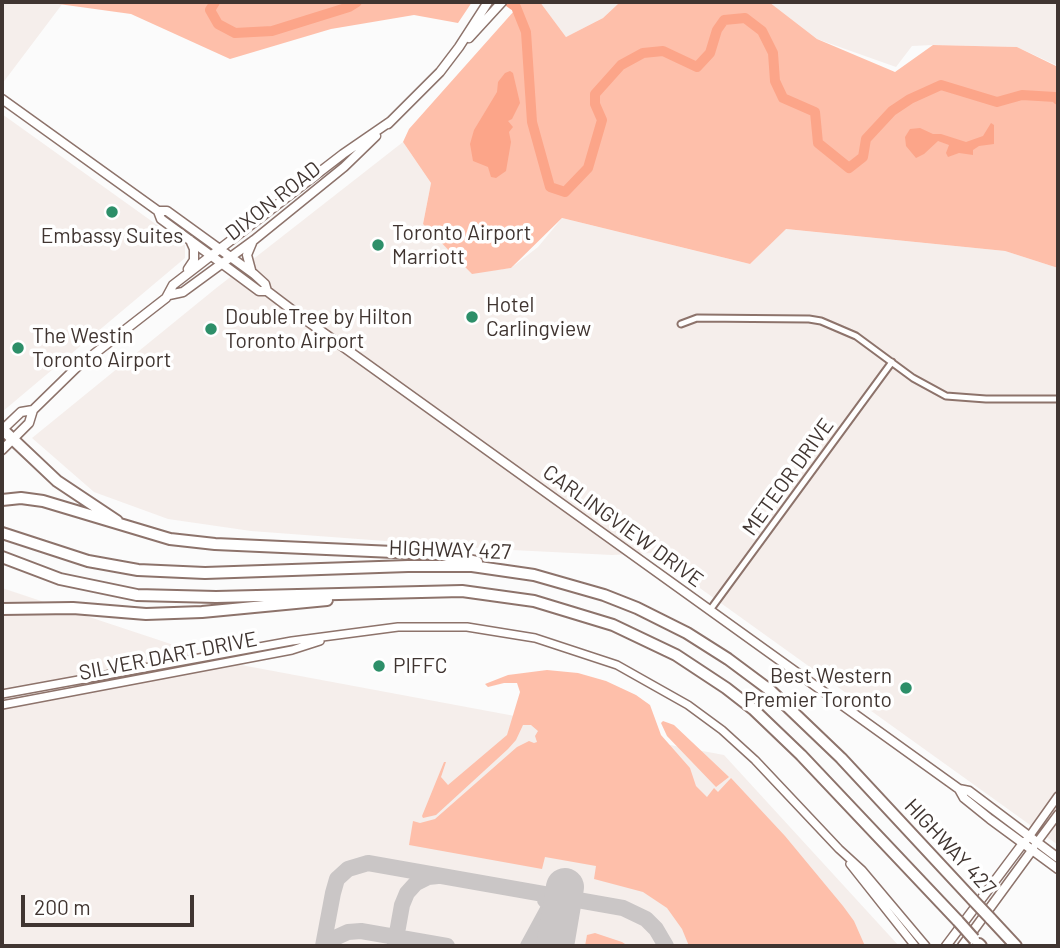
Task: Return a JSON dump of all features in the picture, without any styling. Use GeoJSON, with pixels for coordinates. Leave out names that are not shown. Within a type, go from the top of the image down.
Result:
{"type":"FeatureCollection","features":[{"type":"Feature","properties":{"kind":"highway"},"geometry":{"type":"LineString","coordinates":[[2,430],[57,481],[125,526]]}},
{"type":"Feature","properties":{"kind":"highway"},"geometry":{"type":"LineString","coordinates":[[2,500],[21,498],[43,501],[170,538],[215,544],[438,554],[507,569]]}},
{"type":"Feature","properties":{"kind":"highway"},"geometry":{"type":"LineString","coordinates":[[2,527],[24,542]]}},
{"type":"Feature","properties":{"kind":"highway","name":"HIGHWAY 427"},"geometry":{"type":"LineString","coordinates":[[2,533],[88,561],[167,572],[408,566],[507,569],[570,583],[637,608],[687,633],[771,691],[816,732],[1017,946]]}},
{"type":"Feature","properties":{"kind":"highway","name":"HIGHWAY 427"},"geometry":{"type":"LineString","coordinates":[[2,557],[85,586],[156,597],[462,591],[534,601],[613,625],[676,655],[726,688],[774,728],[979,944]]}},
{"type":"Feature","properties":{"kind":"highway"},"geometry":{"type":"LineString","coordinates":[[2,609],[73,608],[146,614],[202,612],[409,591]]}},
{"type":"Feature","properties":{"kind":"main road","name":"DIXON ROAD"},"geometry":{"type":"LineString","coordinates":[[2,450],[29,423],[33,410],[76,368],[169,295],[183,292],[254,240],[344,167],[425,89],[459,47],[502,2]]}},
{"type":"Feature","properties":{"kind":"main road","name":"DIXON ROAD"},"geometry":{"type":"LineString","coordinates":[[459,47],[485,5]]}},
{"type":"Feature","properties":{"kind":"main road","name":"CARLINGVIEW DRIVE"},"geometry":{"type":"LineString","coordinates":[[2,99],[158,211],[161,219],[259,291],[267,291],[959,789],[964,798],[981,812],[1058,858]]}},
{"type":"Feature","properties":{"kind":"main road","name":"DIXON ROAD"},"geometry":{"type":"LineString","coordinates":[[169,295],[173,285],[182,277],[343,154],[391,121]]}},
{"type":"Feature","properties":{"kind":"main road","name":"CARLINGVIEW DRIVE"},"geometry":{"type":"LineString","coordinates":[[158,211],[167,211],[254,274],[265,284],[267,291]]}},
{"type":"Feature","properties":{"kind":"main road"},"geometry":{"type":"LineString","coordinates":[[182,277],[194,260],[191,240]]}},
{"type":"Feature","properties":{"kind":"main road"},"geometry":{"type":"LineString","coordinates":[[254,240],[247,255],[247,262],[254,274]]}},
{"type":"Feature","properties":{"kind":"main road","name":"DIXON ROAD"},"geometry":{"type":"LineString","coordinates":[[2,430],[21,412],[33,410]]}},
{"type":"Feature","properties":{"kind":"main road"},"geometry":{"type":"LineString","coordinates":[[946,946],[1027,839]]}},
{"type":"Feature","properties":{"kind":"main road","name":"CARLINGVIEW DRIVE"},"geometry":{"type":"LineString","coordinates":[[1035,845],[1058,869]]}},
{"type":"Feature","properties":{"kind":"main road"},"geometry":{"type":"LineString","coordinates":[[962,946],[1035,845]]}},
{"type":"Feature","properties":{"kind":"street"},"geometry":{"type":"LineString","coordinates":[[681,324],[697,318],[821,321],[856,336],[913,378],[946,396],[986,400],[1058,399]]}},
{"type":"Feature","properties":{"kind":"street","name":"METEOR DRIVE"},"geometry":{"type":"LineString","coordinates":[[710,610],[892,362]]}},
{"type":"Feature","properties":{"kind":"street","name":"SILVER DART DRIVE"},"geometry":{"type":"LineString","coordinates":[[2,694],[292,641],[398,627],[467,627],[535,638],[617,665],[688,705],[722,730],[862,870],[926,946]]}},
{"type":"Feature","properties":{"kind":"street","name":"SILVER DART DRIVE"},"geometry":{"type":"LineString","coordinates":[[2,705],[292,650],[340,635]]}},
{"type":"Feature","properties":{"kind":"street"},"geometry":{"type":"LineString","coordinates":[[128,671],[129,681]]}},
{"type":"Feature","properties":{"kind":"street"},"geometry":{"type":"LineString","coordinates":[[1027,839],[1058,796]]}},
{"type":"Feature","properties":{"kind":"street"},"geometry":{"type":"LineString","coordinates":[[1035,845],[1058,814]]}},
{"type":"Feature","properties":{"kind":"street","name":"SILVER DART DRIVE"},"geometry":{"type":"LineString","coordinates":[[839,849],[915,946]]}},
{"type":"Feature","properties":{"kind":"shaded area"},"geometry":{"type":"Polygon","coordinates":[[[2,2],[63,3],[2,84],[2,2]]]}},
{"type":"Feature","properties":{"kind":"shaded area"},"geometry":{"type":"Polygon","coordinates":[[[44,2],[472,2],[458,23],[414,15],[331,29],[230,59],[131,14],[44,2]]]}},
{"type":"Feature","properties":{"kind":"shaded area"},"geometry":{"type":"Polygon","coordinates":[[[522,2],[540,2],[566,37],[603,18],[620,2],[769,2],[817,39],[895,72],[933,45],[1017,47],[1058,67],[1058,268],[1005,251],[786,229],[750,264],[562,218],[511,268],[472,274],[423,224],[431,183],[403,142],[409,129],[522,2]]]}},
{"type":"Feature","properties":{"kind":"shaded area"},"geometry":{"type":"Polygon","coordinates":[[[540,2],[620,2],[603,18],[566,37],[540,2]]]}},
{"type":"Feature","properties":{"kind":"shaded area"},"geometry":{"type":"Polygon","coordinates":[[[769,2],[1058,2],[1058,66],[1017,47],[933,45],[912,46],[896,67],[817,39],[769,2]]]}},
{"type":"Feature","properties":{"kind":"shaded area"},"geometry":{"type":"Polygon","coordinates":[[[510,71],[513,73],[520,103],[512,119],[508,121],[513,127],[509,132],[511,142],[506,171],[496,178],[491,177],[488,167],[473,161],[470,144],[474,130],[497,92],[498,82],[510,71]]]}},
{"type":"Feature","properties":{"kind":"shaded area"},"geometry":{"type":"Polygon","coordinates":[[[2,114],[185,245],[185,258],[2,412],[2,114]]]}},
{"type":"Feature","properties":{"kind":"shaded area"},"geometry":{"type":"Polygon","coordinates":[[[991,123],[994,125],[994,144],[979,146],[973,150],[973,155],[959,153],[948,157],[946,153],[949,145],[938,141],[916,158],[906,146],[905,137],[910,129],[920,128],[966,142],[983,136],[991,123]]]}},
{"type":"Feature","properties":{"kind":"shaded area"},"geometry":{"type":"Polygon","coordinates":[[[403,142],[431,183],[423,224],[472,273],[511,268],[538,247],[562,218],[750,264],[785,229],[1005,251],[1058,268],[1058,845],[651,553],[612,555],[492,549],[251,531],[168,519],[94,492],[32,438],[215,289],[403,142]]]}},
{"type":"Feature","properties":{"kind":"shaded area"},"geometry":{"type":"Polygon","coordinates":[[[2,588],[225,662],[724,755],[899,946],[2,946],[2,588]]]}},
{"type":"Feature","properties":{"kind":"shaded area"},"geometry":{"type":"Polygon","coordinates":[[[547,670],[578,673],[606,681],[650,705],[661,735],[690,768],[696,786],[707,797],[714,788],[718,792],[731,778],[785,836],[843,906],[854,921],[865,946],[689,946],[682,929],[667,908],[643,892],[594,879],[596,866],[545,857],[542,869],[409,845],[413,821],[420,823],[435,819],[517,747],[529,741],[537,742],[535,736],[538,731],[531,725],[523,725],[508,749],[436,815],[423,818],[444,762],[441,777],[448,785],[507,735],[520,692],[517,683],[488,687],[485,684],[508,675],[547,670]]]}},
{"type":"Feature","properties":{"kind":"shaded area"},"geometry":{"type":"Polygon","coordinates":[[[663,721],[674,725],[729,777],[716,787],[667,736],[661,723],[663,721]]]}},
{"type":"Feature","properties":{"kind":"shaded area"},"geometry":{"type":"Polygon","coordinates":[[[595,933],[628,946],[585,946],[587,935],[595,933]]]}},
{"type":"Feature","properties":{"kind":"waterway"},"geometry":{"type":"LineString","coordinates":[[215,2],[210,10],[218,24],[235,33],[272,31],[349,7],[357,2]]}},
{"type":"Feature","properties":{"kind":"waterway"},"geometry":{"type":"LineString","coordinates":[[509,2],[516,7],[526,32],[532,122],[550,187],[565,192],[588,168],[602,120],[595,104],[595,94],[621,65],[643,53],[663,51],[697,67],[710,53],[717,30],[724,20],[745,18],[762,31],[773,53],[775,81],[783,98],[815,112],[818,143],[849,168],[863,157],[866,139],[892,111],[910,99],[941,85],[997,102],[1022,95],[1055,97],[1058,100]]}},
{"type":"Feature","properties":{"kind":"taxiway"},"geometry":{"type":"LineString","coordinates":[[323,946],[337,879],[348,869],[368,863],[623,908],[646,919],[666,946]]}},
{"type":"Feature","properties":{"kind":"taxiway"},"geometry":{"type":"LineString","coordinates":[[395,944],[402,905],[407,893],[416,883],[438,876]]}},
{"type":"Feature","properties":{"kind":"taxiway"},"geometry":{"type":"LineString","coordinates":[[545,900],[554,911],[558,926]]}},
{"type":"Feature","properties":{"kind":"taxiway"},"geometry":{"type":"LineString","coordinates":[[528,946],[547,911],[558,903],[570,900]]}},
{"type":"Feature","properties":{"kind":"taxiway"},"geometry":{"type":"LineString","coordinates":[[327,946],[348,932],[361,931],[447,946]]}},
{"type":"Feature","properties":{"kind":"runway"},"geometry":{"type":"LineString","coordinates":[[555,946],[565,887]]}},
{"type":"Feature","properties":{"kind":"place","name":"Embassy Suites"},"geometry":{"type":"Point","coordinates":[112,212]}},
{"type":"Feature","properties":{"kind":"place","name":"Toronto Airport Marriott"},"geometry":{"type":"Point","coordinates":[378,245]}},
{"type":"Feature","properties":{"kind":"place","name":"Hotel Carlingview"},"geometry":{"type":"Point","coordinates":[472,317]}},
{"type":"Feature","properties":{"kind":"place","name":"DoubleTree by Hilton Toronto Airport"},"geometry":{"type":"Point","coordinates":[211,329]}},
{"type":"Feature","properties":{"kind":"place","name":"The Westin Toronto Airport"},"geometry":{"type":"Point","coordinates":[18,348]}},
{"type":"Feature","properties":{"kind":"place","name":"PIFFC"},"geometry":{"type":"Point","coordinates":[379,666]}},
{"type":"Feature","properties":{"kind":"place","name":"Best Western Premier Toronto"},"geometry":{"type":"Point","coordinates":[906,688]}}]}
